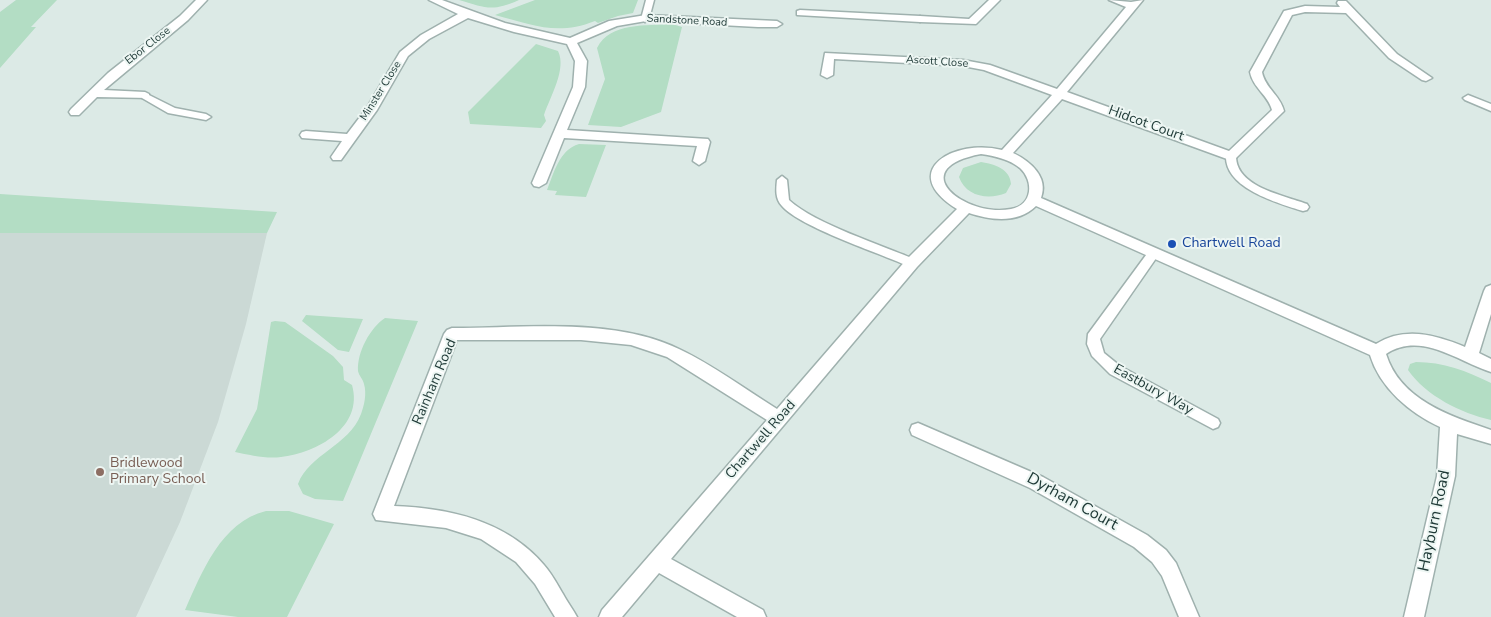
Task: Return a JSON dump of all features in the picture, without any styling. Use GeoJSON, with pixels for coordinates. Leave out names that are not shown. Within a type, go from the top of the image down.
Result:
{"type":"FeatureCollection","features":[{"type":"Feature","properties":{"kind":"street","name":"Ebor Close"},"geometry":{"type":"LineString","coordinates":[[75,112],[126,63],[184,18],[202,0]]}},
{"type":"Feature","properties":{"kind":"street"},"geometry":{"type":"LineString","coordinates":[[434,0],[465,15],[509,29],[571,42],[580,61],[581,79],[575,100],[539,182]]}},
{"type":"Feature","properties":{"kind":"street"},"geometry":{"type":"LineString","coordinates":[[920,19],[972,22],[995,0]]}},
{"type":"Feature","properties":{"kind":"street"},"geometry":{"type":"LineString","coordinates":[[1114,0],[1136,3]]}},
{"type":"Feature","properties":{"kind":"street"},"geometry":{"type":"LineString","coordinates":[[1339,0],[1393,56],[1426,78]]}},
{"type":"Feature","properties":{"kind":"street"},"geometry":{"type":"LineString","coordinates":[[1005,154],[1060,93],[1136,3]]}},
{"type":"Feature","properties":{"kind":"street"},"geometry":{"type":"LineString","coordinates":[[1231,156],[1278,111],[1278,105],[1257,83],[1256,72],[1288,14],[1305,9],[1348,10]]}},
{"type":"Feature","properties":{"kind":"street","name":"Minster Close"},"geometry":{"type":"LineString","coordinates":[[337,156],[371,110],[404,54],[425,37],[465,15]]}},
{"type":"Feature","properties":{"kind":"street","name":"Sandstone Road"},"geometry":{"type":"LineString","coordinates":[[571,42],[616,23],[645,19],[777,24]]}},
{"type":"Feature","properties":{"kind":"street","name":"Ascott Close"},"geometry":{"type":"LineString","coordinates":[[827,75],[830,55],[963,63],[997,70],[1060,93]]}},
{"type":"Feature","properties":{"kind":"street"},"geometry":{"type":"LineString","coordinates":[[94,93],[145,96]]}},
{"type":"Feature","properties":{"kind":"street","name":"Hidcot Court"},"geometry":{"type":"LineString","coordinates":[[1060,93],[1231,156]]}},
{"type":"Feature","properties":{"kind":"street"},"geometry":{"type":"LineString","coordinates":[[561,134],[704,142],[699,161]]}},
{"type":"Feature","properties":{"kind":"street"},"geometry":{"type":"LineString","coordinates":[[306,136],[350,138]]}},
{"type":"Feature","properties":{"kind":"street"},"geometry":{"type":"LineString","coordinates":[[981,150],[1005,154],[1023,164],[1031,172],[1036,182],[1037,191],[1034,200],[1019,210],[998,215],[965,209],[952,201],[942,191],[938,180],[938,170],[944,161],[953,155],[966,151],[981,150]]}},
{"type":"Feature","properties":{"kind":"street"},"geometry":{"type":"LineString","coordinates":[[1034,200],[1377,351]]}},
{"type":"Feature","properties":{"kind":"street","name":"Chartwell Road"},"geometry":{"type":"LineString","coordinates":[[609,617],[912,263],[965,209]]}},
{"type":"Feature","properties":{"kind":"street"},"geometry":{"type":"LineString","coordinates":[[1470,355],[1491,291]]}},
{"type":"Feature","properties":{"kind":"street","name":"Rainham Road"},"geometry":{"type":"LineString","coordinates":[[567,617],[558,608],[538,572],[514,548],[496,536],[440,518],[382,514],[452,334],[581,334],[631,339],[673,354],[780,418]]}},
{"type":"Feature","properties":{"kind":"street"},"geometry":{"type":"LineString","coordinates":[[1377,351],[1387,343],[1400,340],[1424,341],[1470,355],[1491,366]]}},
{"type":"Feature","properties":{"kind":"street"},"geometry":{"type":"LineString","coordinates":[[1377,351],[1379,362],[1408,398],[1448,423],[1491,437]]}},
{"type":"Feature","properties":{"kind":"street","name":"Hayburn Road"},"geometry":{"type":"LineString","coordinates":[[1414,617],[1446,476],[1448,423]]}},
{"type":"Feature","properties":{"kind":"street","name":"Dyrham Court"},"geometry":{"type":"LineString","coordinates":[[918,430],[1023,475],[1082,506],[1145,544],[1168,567],[1189,617]]}},
{"type":"Feature","properties":{"kind":"street"},"geometry":{"type":"LineString","coordinates":[[657,561],[756,617]]}},
{"type":"Feature","properties":{"kind":"lane"},"geometry":{"type":"LineString","coordinates":[[645,19],[650,0]]}},
{"type":"Feature","properties":{"kind":"lane"},"geometry":{"type":"LineString","coordinates":[[800,13],[920,19]]}},
{"type":"Feature","properties":{"kind":"lane"},"geometry":{"type":"LineString","coordinates":[[145,96],[172,111],[206,117]]}},
{"type":"Feature","properties":{"kind":"lane"},"geometry":{"type":"LineString","coordinates":[[1468,98],[1491,108]]}},
{"type":"Feature","properties":{"kind":"lane"},"geometry":{"type":"LineString","coordinates":[[1231,156],[1229,164],[1231,170],[1241,181],[1303,207]]}},
{"type":"Feature","properties":{"kind":"lane"},"geometry":{"type":"LineString","coordinates":[[782,180],[784,200],[790,208],[807,218],[912,263]]}},
{"type":"Feature","properties":{"kind":"lane","name":"Eastbury Way"},"geometry":{"type":"LineString","coordinates":[[1153,254],[1093,338],[1093,346],[1101,359],[1115,370],[1213,423]]}},
{"type":"Feature","properties":{"kind":"shaded area","name":"Bridlewood Primary School"},"geometry":{"type":"Polygon","coordinates":[[[0,233],[267,233],[246,324],[218,422],[180,522],[136,617],[0,617],[0,233]]]}},
{"type":"Feature","properties":{"kind":"green space"},"geometry":{"type":"Polygon","coordinates":[[[16,0],[57,0],[31,27],[36,27],[0,68],[0,12],[16,0]]]}},
{"type":"Feature","properties":{"kind":"green space"},"geometry":{"type":"Polygon","coordinates":[[[459,0],[519,0],[510,4],[489,8],[459,0]]]}},
{"type":"Feature","properties":{"kind":"green space"},"geometry":{"type":"Polygon","coordinates":[[[535,0],[638,0],[633,13],[598,23],[595,21],[569,28],[533,25],[495,15],[535,0]]]}},
{"type":"Feature","properties":{"kind":"green space"},"geometry":{"type":"Polygon","coordinates":[[[672,24],[682,27],[661,112],[621,127],[588,125],[605,79],[597,48],[603,40],[611,34],[630,27],[672,24]]]}},
{"type":"Feature","properties":{"kind":"green space"},"geometry":{"type":"Polygon","coordinates":[[[536,44],[558,51],[560,58],[559,74],[544,115],[546,121],[541,128],[470,124],[468,112],[536,44]]]}},
{"type":"Feature","properties":{"kind":"green space"},"geometry":{"type":"Polygon","coordinates":[[[579,144],[606,145],[586,197],[555,195],[557,191],[547,190],[558,163],[567,151],[579,144]]]}},
{"type":"Feature","properties":{"kind":"green space"},"geometry":{"type":"Polygon","coordinates":[[[981,162],[991,164],[1005,171],[1011,184],[1006,193],[992,196],[979,195],[972,193],[962,184],[959,177],[963,168],[981,162]]]}},
{"type":"Feature","properties":{"kind":"green space"},"geometry":{"type":"Polygon","coordinates":[[[0,194],[277,212],[267,233],[0,233],[0,194]]]}},
{"type":"Feature","properties":{"kind":"green space"},"geometry":{"type":"Polygon","coordinates":[[[306,315],[363,319],[349,352],[338,350],[302,321],[306,315]]]}},
{"type":"Feature","properties":{"kind":"green space"},"geometry":{"type":"Polygon","coordinates":[[[385,318],[418,321],[343,501],[315,499],[303,494],[298,484],[303,474],[348,434],[361,414],[365,392],[358,371],[360,356],[370,334],[379,322],[385,318]]]}},
{"type":"Feature","properties":{"kind":"green space"},"geometry":{"type":"Polygon","coordinates":[[[271,322],[285,322],[333,356],[343,367],[344,380],[352,385],[354,400],[351,413],[344,425],[334,435],[322,444],[309,450],[281,457],[235,452],[257,409],[271,322]]]}},
{"type":"Feature","properties":{"kind":"green space"},"geometry":{"type":"Polygon","coordinates":[[[1426,362],[1455,368],[1491,383],[1491,420],[1456,408],[1424,388],[1408,370],[1410,364],[1426,362]]]}},
{"type":"Feature","properties":{"kind":"green space"},"geometry":{"type":"Polygon","coordinates":[[[266,511],[289,511],[334,524],[287,617],[238,617],[185,610],[206,565],[225,537],[250,517],[266,511]]]}},
{"type":"Feature","properties":{"kind":"place","name":"Chartwell Road"},"geometry":{"type":"Point","coordinates":[1172,244]}},
{"type":"Feature","properties":{"kind":"place","name":"Bridlewood Primary School"},"geometry":{"type":"Point","coordinates":[100,472]}}]}
